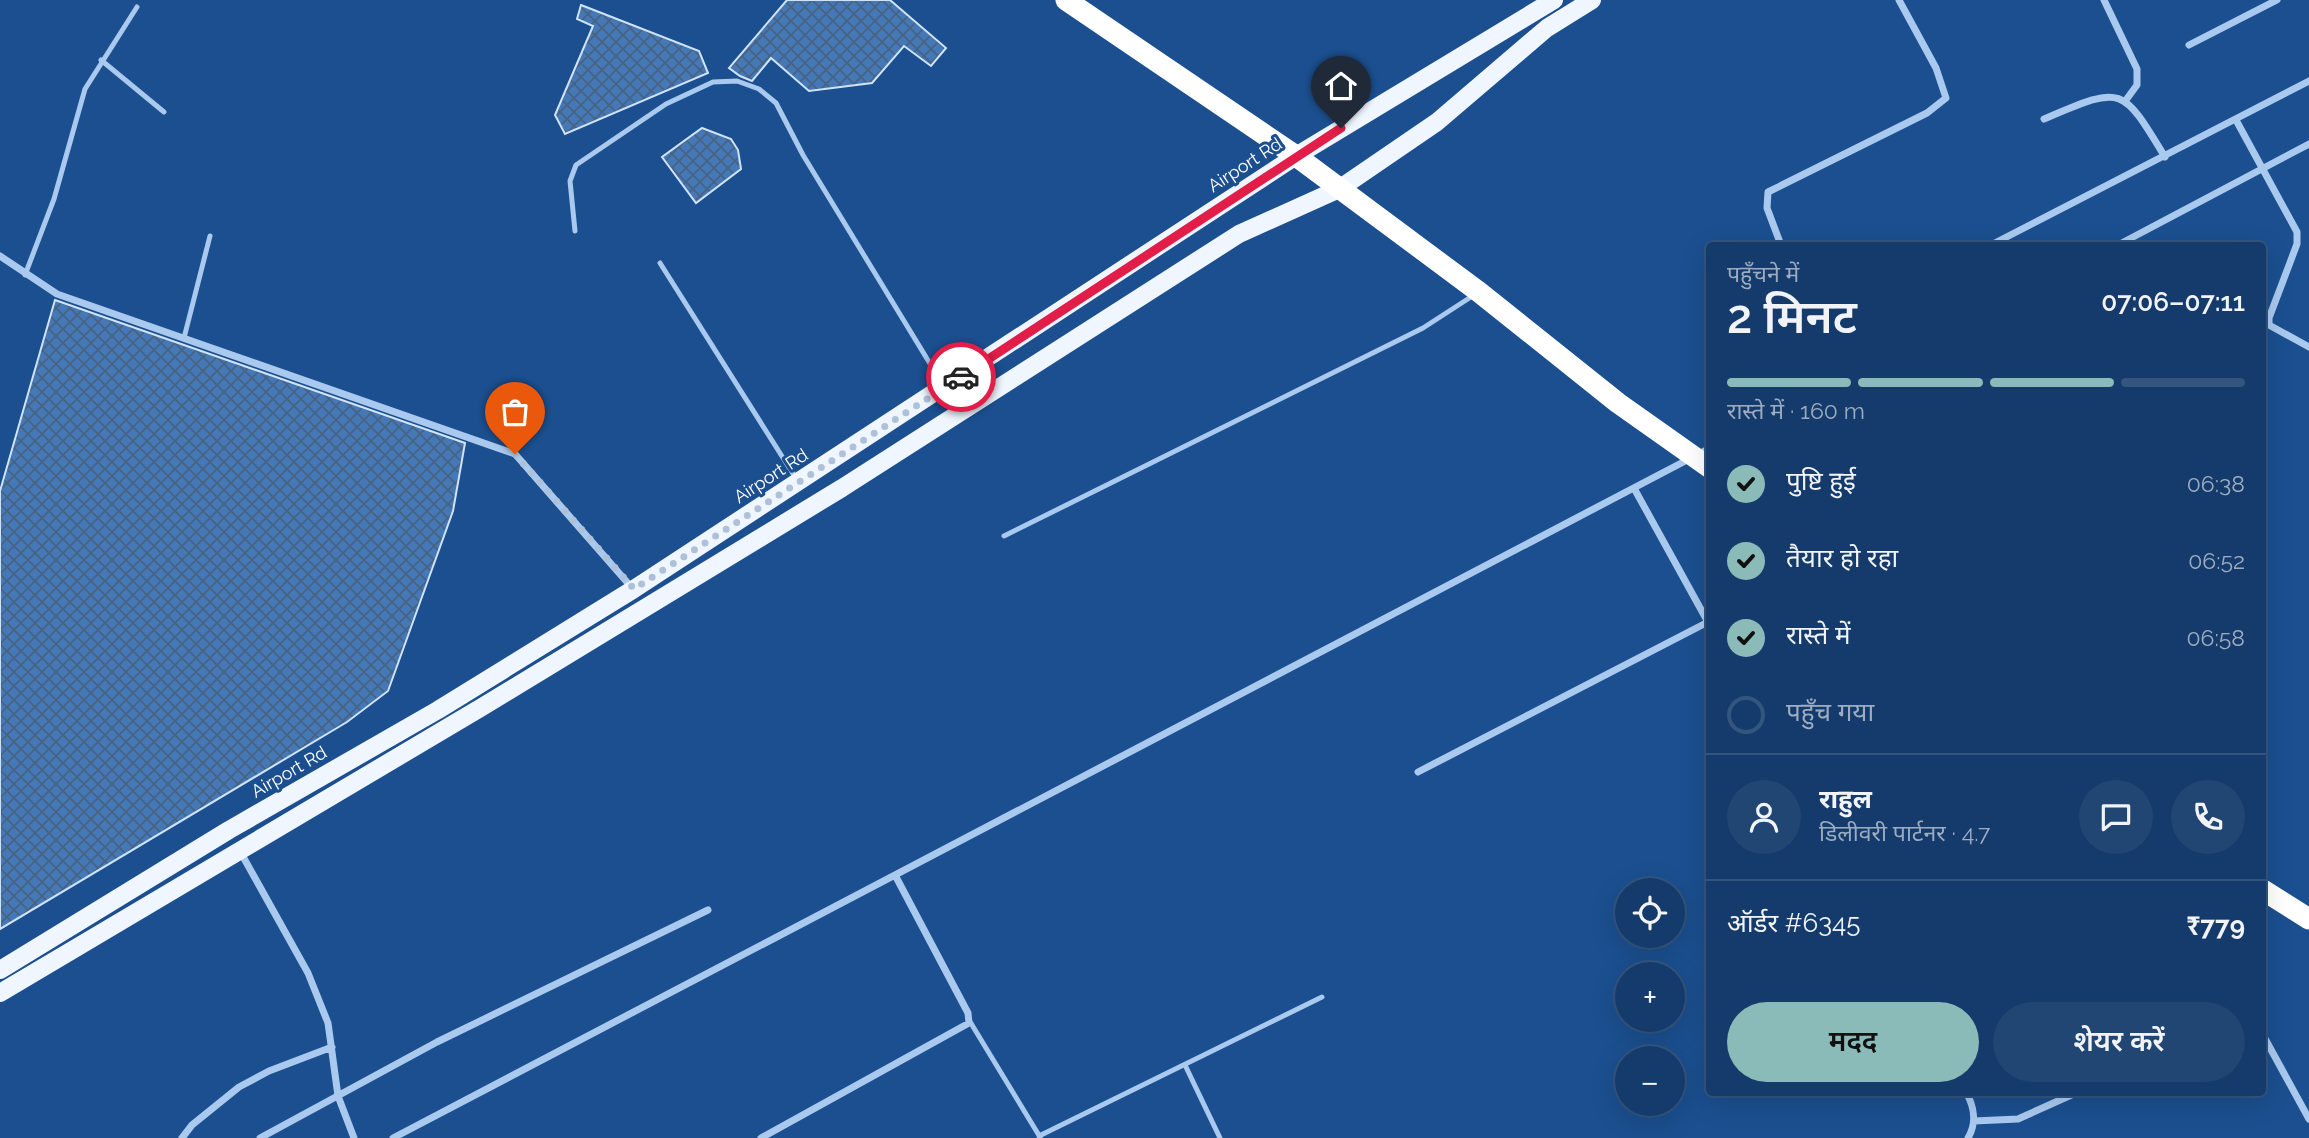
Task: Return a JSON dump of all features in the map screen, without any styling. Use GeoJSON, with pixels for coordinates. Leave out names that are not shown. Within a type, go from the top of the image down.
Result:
{"type":"FeatureCollection","features":[{"type":"Feature","properties":{"kind":"highway"},"geometry":{"type":"LineString","coordinates":[[1066,0],[1296,156],[1479,292],[1618,403],[1704,457]]}},
{"type":"Feature","properties":{"kind":"highway"},"geometry":{"type":"LineString","coordinates":[[2266,892],[2309,919]]}},
{"type":"Feature","properties":{"kind":"main road","name":"Airport Rd"},"geometry":{"type":"LineString","coordinates":[[0,970],[229,830],[438,710],[634,589],[1296,156],[1554,0]]}},
{"type":"Feature","properties":{"kind":"main road"},"geometry":{"type":"LineString","coordinates":[[0,993],[241,852],[842,488],[1239,234],[1339,189],[1437,122],[1547,28],[1592,0]]}},
{"type":"Feature","properties":{"kind":"street"},"geometry":{"type":"LineString","coordinates":[[1780,242],[1767,208],[1768,192],[1927,113],[1946,98],[1936,68],[1899,0]]}},
{"type":"Feature","properties":{"kind":"street"},"geometry":{"type":"LineString","coordinates":[[2104,0],[2137,69],[2137,85],[2126,100]]}},
{"type":"Feature","properties":{"kind":"street"},"geometry":{"type":"LineString","coordinates":[[2189,45],[2277,0]]}},
{"type":"Feature","properties":{"kind":"street"},"geometry":{"type":"LineString","coordinates":[[1997,242],[2309,81]]}},
{"type":"Feature","properties":{"kind":"street"},"geometry":{"type":"LineString","coordinates":[[2044,119],[2100,96],[2118,96],[2134,106],[2165,157]]}},
{"type":"Feature","properties":{"kind":"street"},"geometry":{"type":"LineString","coordinates":[[2236,120],[2294,225],[2297,238],[2269,325],[2309,348]]}},
{"type":"Feature","properties":{"kind":"street"},"geometry":{"type":"LineString","coordinates":[[2124,242],[2309,144]]}},
{"type":"Feature","properties":{"kind":"street"},"geometry":{"type":"LineString","coordinates":[[0,256],[57,294],[515,454],[634,589]]}},
{"type":"Feature","properties":{"kind":"street"},"geometry":{"type":"LineString","coordinates":[[393,1138],[1547,532],[1704,457]]}},
{"type":"Feature","properties":{"kind":"street"},"geometry":{"type":"LineString","coordinates":[[1635,490],[1706,619]]}},
{"type":"Feature","properties":{"kind":"street"},"geometry":{"type":"LineString","coordinates":[[1418,772],[1706,626]]}},
{"type":"Feature","properties":{"kind":"street"},"geometry":{"type":"LineString","coordinates":[[241,852],[308,973],[328,1023],[338,1096],[354,1138]]}},
{"type":"Feature","properties":{"kind":"street"},"geometry":{"type":"LineString","coordinates":[[761,1138],[969,1020],[895,874]]}},
{"type":"Feature","properties":{"kind":"street"},"geometry":{"type":"LineString","coordinates":[[260,1138],[437,1042],[708,910]]}},
{"type":"Feature","properties":{"kind":"street"},"geometry":{"type":"LineString","coordinates":[[2266,1040],[2309,1119]]}},
{"type":"Feature","properties":{"kind":"street"},"geometry":{"type":"LineString","coordinates":[[182,1138],[192,1125],[239,1087],[269,1071],[332,1047]]}},
{"type":"Feature","properties":{"kind":"street"},"geometry":{"type":"LineString","coordinates":[[1967,1096],[1974,1121],[1968,1138]]}},
{"type":"Feature","properties":{"kind":"street"},"geometry":{"type":"LineString","coordinates":[[1974,1121],[2018,1119],[2069,1096]]}},
{"type":"Feature","properties":{"kind":"lane"},"geometry":{"type":"LineString","coordinates":[[25,275],[54,199],[85,89],[137,7]]}},
{"type":"Feature","properties":{"kind":"lane"},"geometry":{"type":"LineString","coordinates":[[101,61],[164,112]]}},
{"type":"Feature","properties":{"kind":"lane"},"geometry":{"type":"LineString","coordinates":[[575,231],[570,181],[576,165],[666,104],[713,82],[737,81],[760,89],[776,103],[803,155],[944,388]]}},
{"type":"Feature","properties":{"kind":"lane"},"geometry":{"type":"LineString","coordinates":[[184,338],[210,236]]}},
{"type":"Feature","properties":{"kind":"lane"},"geometry":{"type":"LineString","coordinates":[[660,262],[799,482]]}},
{"type":"Feature","properties":{"kind":"lane"},"geometry":{"type":"LineString","coordinates":[[1004,536],[1423,328],[1479,292]]}},
{"type":"Feature","properties":{"kind":"lane"},"geometry":{"type":"LineString","coordinates":[[969,1020],[1040,1137],[1322,996]]}},
{"type":"Feature","properties":{"kind":"lane"},"geometry":{"type":"LineString","coordinates":[[1185,1065],[1220,1138]]}},
{"type":"Feature","properties":{"kind":"building"},"geometry":{"type":"Polygon","coordinates":[[[787,0],[890,0],[946,48],[931,66],[904,46],[872,83],[809,91],[771,58],[752,81],[729,68],[787,0]]]}},
{"type":"Feature","properties":{"kind":"building"},"geometry":{"type":"Polygon","coordinates":[[[581,5],[699,51],[708,73],[565,134],[555,115],[593,26],[577,19],[581,5]]]}},
{"type":"Feature","properties":{"kind":"building"},"geometry":{"type":"Polygon","coordinates":[[[702,128],[731,139],[738,150],[741,169],[696,203],[662,157],[702,128]]]}},
{"type":"Feature","properties":{"kind":"building"},"geometry":{"type":"Polygon","coordinates":[[[55,300],[465,443],[453,511],[388,691],[347,722],[0,929],[0,491],[55,300]]]}},
{"type":"Feature","properties":{"kind":"way so far"},"geometry":{"type":"LineString","coordinates":[[515,454],[634,589],[961,377]]}},
{"type":"Feature","properties":{"kind":"route"},"geometry":{"type":"LineString","coordinates":[[961,377],[1341,128]]}}]}
